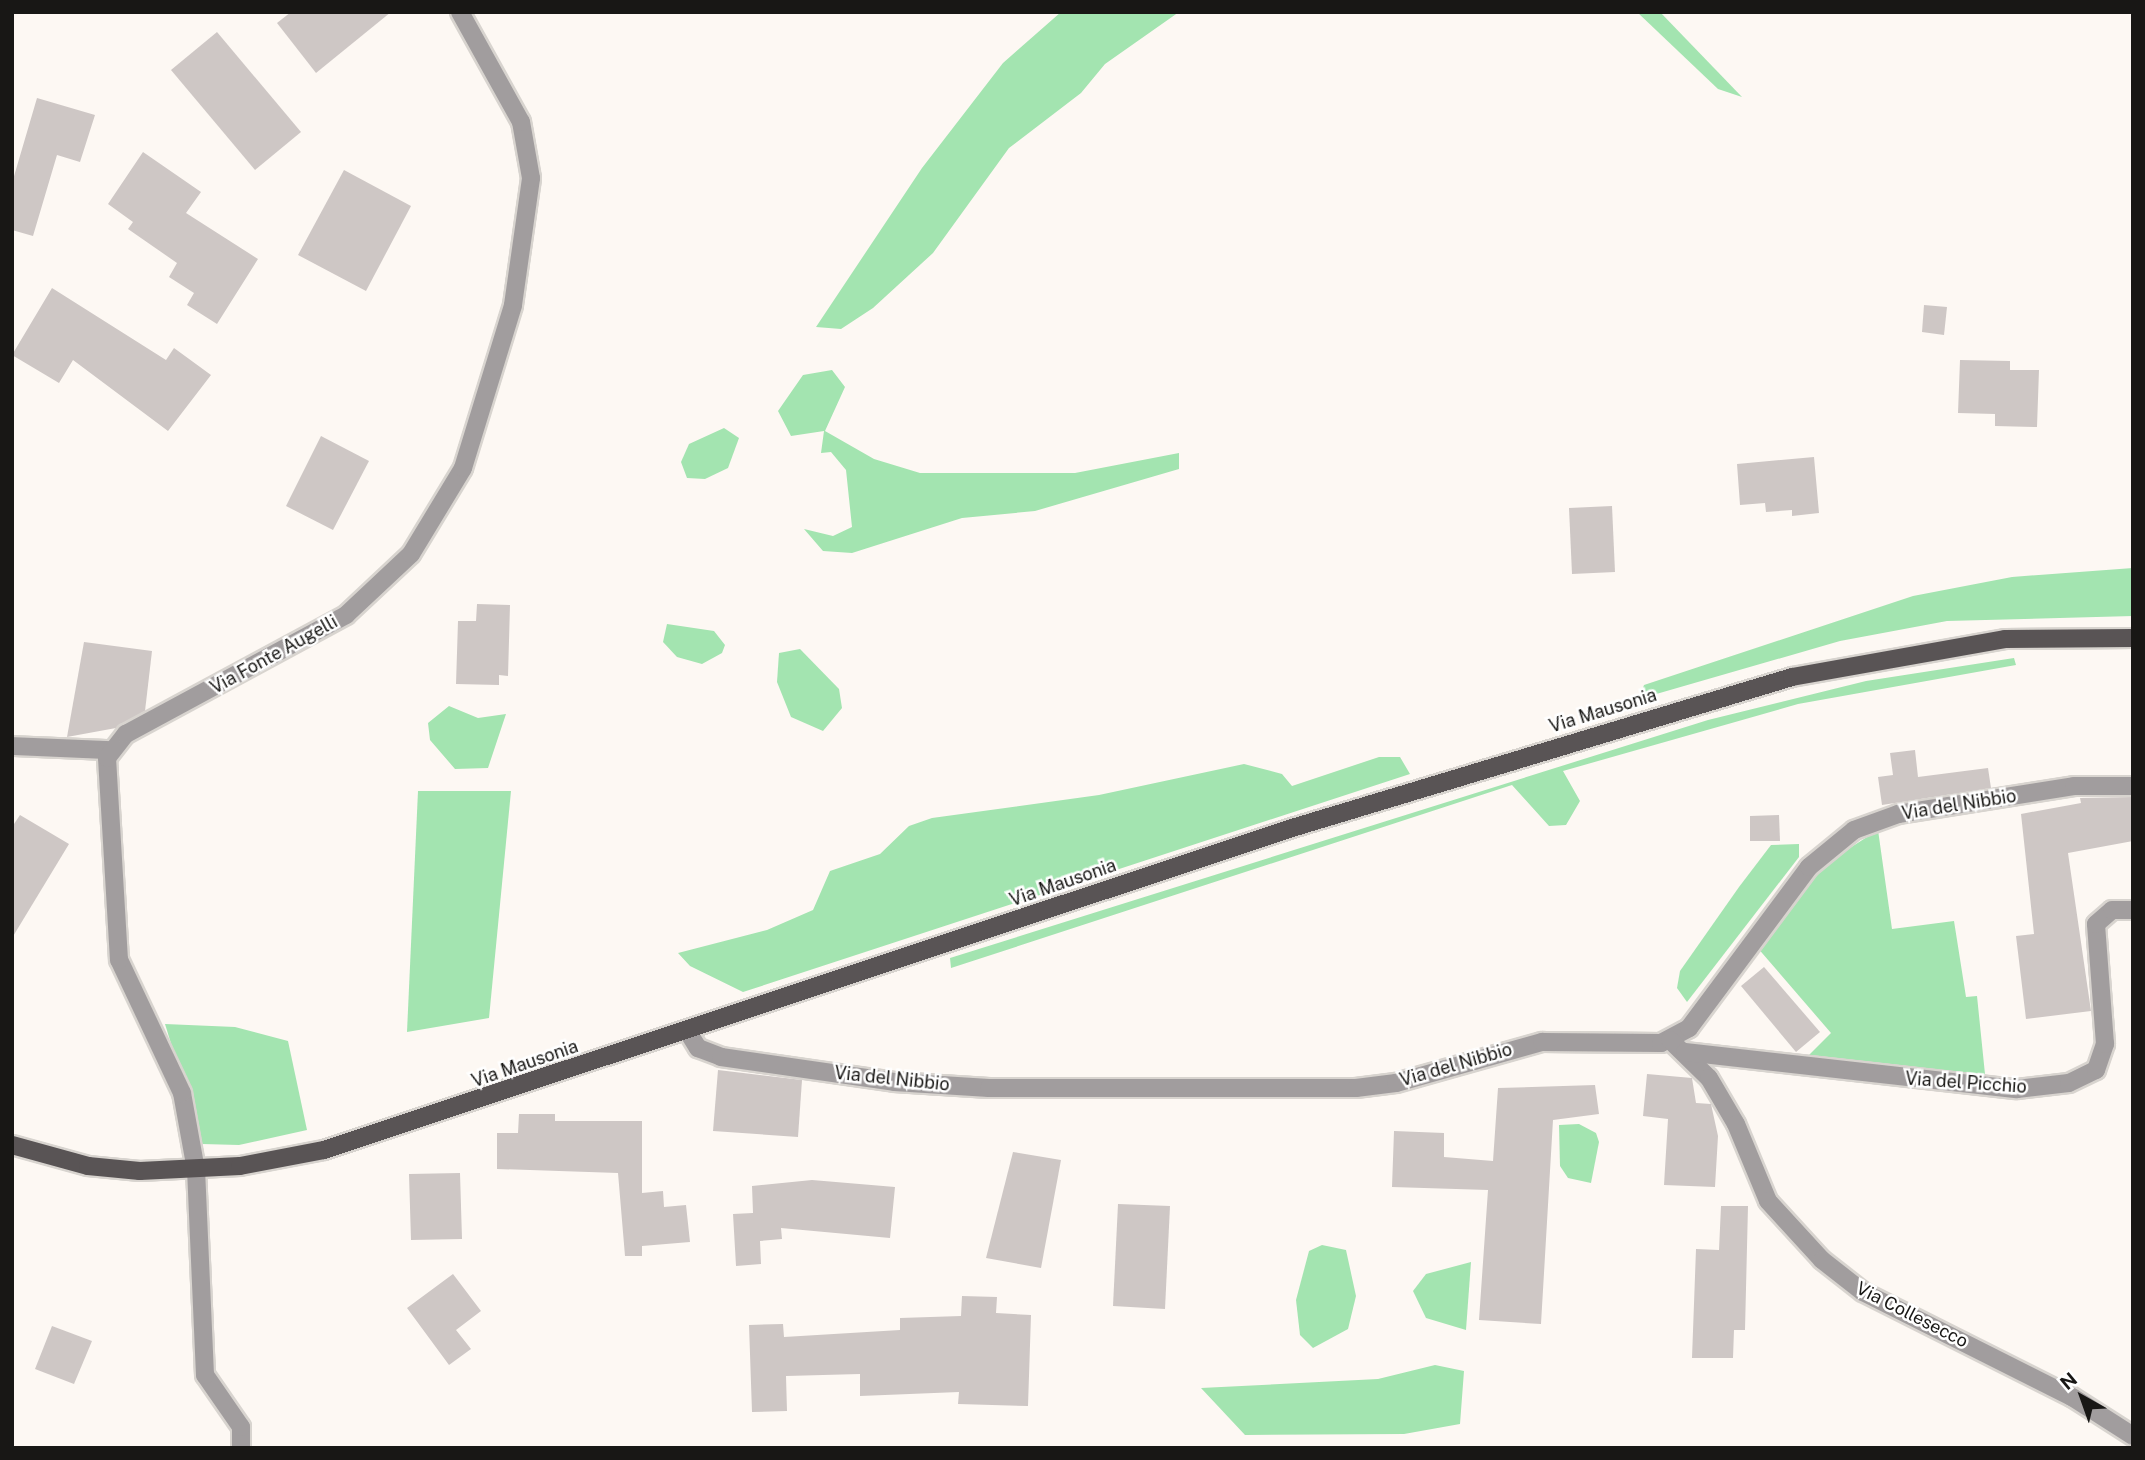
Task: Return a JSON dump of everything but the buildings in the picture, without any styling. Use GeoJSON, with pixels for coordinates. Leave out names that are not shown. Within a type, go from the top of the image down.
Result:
{"type":"FeatureCollection","features":[{"type":"Feature","properties":{"kind":"main road","name":"Via Mausonia"},"geometry":{"type":"LineString","coordinates":[[12,1145],[88,1166],[196,1170],[281,1159],[374,1136],[1292,828],[1792,677],[1967,644],[2133,638]]}},
{"type":"Feature","properties":{"kind":"street","name":"Via Fonte Augelli"},"geometry":{"type":"LineString","coordinates":[[109,750],[126,734],[346,615],[411,554],[463,468],[510,318],[531,178],[521,122],[460,12]]}},
{"type":"Feature","properties":{"kind":"street"},"geometry":{"type":"LineString","coordinates":[[12,746],[109,750],[119,960],[178,1083],[196,1170],[205,1375],[241,1427],[241,1448]]}},
{"type":"Feature","properties":{"kind":"street","name":"Via del Nibbio"},"geometry":{"type":"LineString","coordinates":[[688,1032],[698,1048],[722,1057],[894,1082],[989,1088],[1356,1088],[1396,1083],[1542,1042],[1670,1040],[1689,1028],[1815,859],[1854,830],[1898,814],[2074,786],[2133,786]]}},
{"type":"Feature","properties":{"kind":"street","name":"Via del Picchio"},"geometry":{"type":"LineString","coordinates":[[1685,1052],[2017,1089],[2069,1083],[2096,1070],[2105,1044],[2096,924],[2112,911],[2133,910]]}},
{"type":"Feature","properties":{"kind":"street","name":"Via Collesecco"},"geometry":{"type":"LineString","coordinates":[[1670,1040],[1685,1052],[1727,1106],[1768,1200],[1822,1260],[1875,1299],[2072,1397],[2133,1436]]}},
{"type":"Feature","properties":{"kind":"green space"},"geometry":{"type":"Polygon","coordinates":[[[1061,12],[1179,12],[1105,64],[1081,93],[1009,148],[933,253],[873,308],[841,329],[816,327],[922,168],[1003,63],[1061,12]]]}},
{"type":"Feature","properties":{"kind":"green space"},"geometry":{"type":"Polygon","coordinates":[[[1637,12],[1660,12],[1742,97],[1718,89],[1637,12]]]}},
{"type":"Feature","properties":{"kind":"green space"},"geometry":{"type":"Polygon","coordinates":[[[832,370],[845,387],[825,431],[874,459],[920,473],[1075,473],[1179,453],[1179,469],[1035,511],[962,518],[852,553],[823,551],[804,529],[833,536],[852,527],[846,470],[831,452],[821,453],[824,431],[791,436],[778,411],[803,375],[832,370]]]}},
{"type":"Feature","properties":{"kind":"green space"},"geometry":{"type":"Polygon","coordinates":[[[724,428],[739,438],[728,468],[705,479],[687,478],[681,462],[689,444],[724,428]]]}},
{"type":"Feature","properties":{"kind":"green space"},"geometry":{"type":"Polygon","coordinates":[[[2133,568],[2133,616],[1947,621],[1840,641],[1639,699],[1644,685],[1913,596],[2012,577],[2133,568]]]}},
{"type":"Feature","properties":{"kind":"green space"},"geometry":{"type":"Polygon","coordinates":[[[667,624],[714,631],[725,645],[722,653],[702,664],[677,657],[663,642],[667,624]]]}},
{"type":"Feature","properties":{"kind":"green space"},"geometry":{"type":"Polygon","coordinates":[[[800,649],[839,689],[842,708],[823,731],[791,717],[777,682],[779,653],[800,649]]]}},
{"type":"Feature","properties":{"kind":"green space"},"geometry":{"type":"Polygon","coordinates":[[[2014,658],[2016,665],[1798,704],[1563,771],[1580,801],[1566,825],[1549,826],[1512,785],[951,968],[950,958],[1708,720],[1866,681],[2014,658]]]}},
{"type":"Feature","properties":{"kind":"green space"},"geometry":{"type":"Polygon","coordinates":[[[449,706],[478,718],[506,714],[488,768],[455,769],[430,740],[428,723],[449,706]]]}},
{"type":"Feature","properties":{"kind":"green space"},"geometry":{"type":"Polygon","coordinates":[[[1379,757],[1400,757],[1410,774],[743,992],[690,966],[678,953],[767,930],[813,910],[830,871],[880,854],[909,826],[932,818],[1099,795],[1244,764],[1282,774],[1292,786],[1379,757]]]}},
{"type":"Feature","properties":{"kind":"green space"},"geometry":{"type":"Polygon","coordinates":[[[418,791],[511,791],[489,1018],[407,1032],[418,791]]]}},
{"type":"Feature","properties":{"kind":"green space"},"geometry":{"type":"Polygon","coordinates":[[[1878,830],[1892,929],[1954,921],[1966,997],[1977,996],[1985,1074],[1806,1058],[1831,1033],[1756,946],[1820,867],[1878,830]]]}},
{"type":"Feature","properties":{"kind":"green space"},"geometry":{"type":"Polygon","coordinates":[[[1799,844],[1799,857],[1687,1002],[1677,988],[1680,971],[1739,887],[1771,845],[1799,844]]]}},
{"type":"Feature","properties":{"kind":"green space"},"geometry":{"type":"Polygon","coordinates":[[[165,1024],[235,1027],[288,1041],[307,1130],[239,1145],[202,1144],[165,1024]]]}},
{"type":"Feature","properties":{"kind":"green space"},"geometry":{"type":"Polygon","coordinates":[[[1579,1124],[1596,1133],[1599,1142],[1591,1183],[1568,1178],[1560,1166],[1559,1125],[1579,1124]]]}},
{"type":"Feature","properties":{"kind":"green space"},"geometry":{"type":"Polygon","coordinates":[[[1322,1245],[1346,1250],[1356,1296],[1348,1329],[1313,1348],[1300,1335],[1296,1300],[1309,1251],[1322,1245]]]}},
{"type":"Feature","properties":{"kind":"green space"},"geometry":{"type":"Polygon","coordinates":[[[1471,1262],[1466,1330],[1426,1318],[1413,1291],[1426,1274],[1471,1262]]]}},
{"type":"Feature","properties":{"kind":"green space"},"geometry":{"type":"Polygon","coordinates":[[[1435,1365],[1464,1371],[1460,1424],[1404,1434],[1245,1435],[1201,1388],[1378,1379],[1435,1365]]]}}]}
